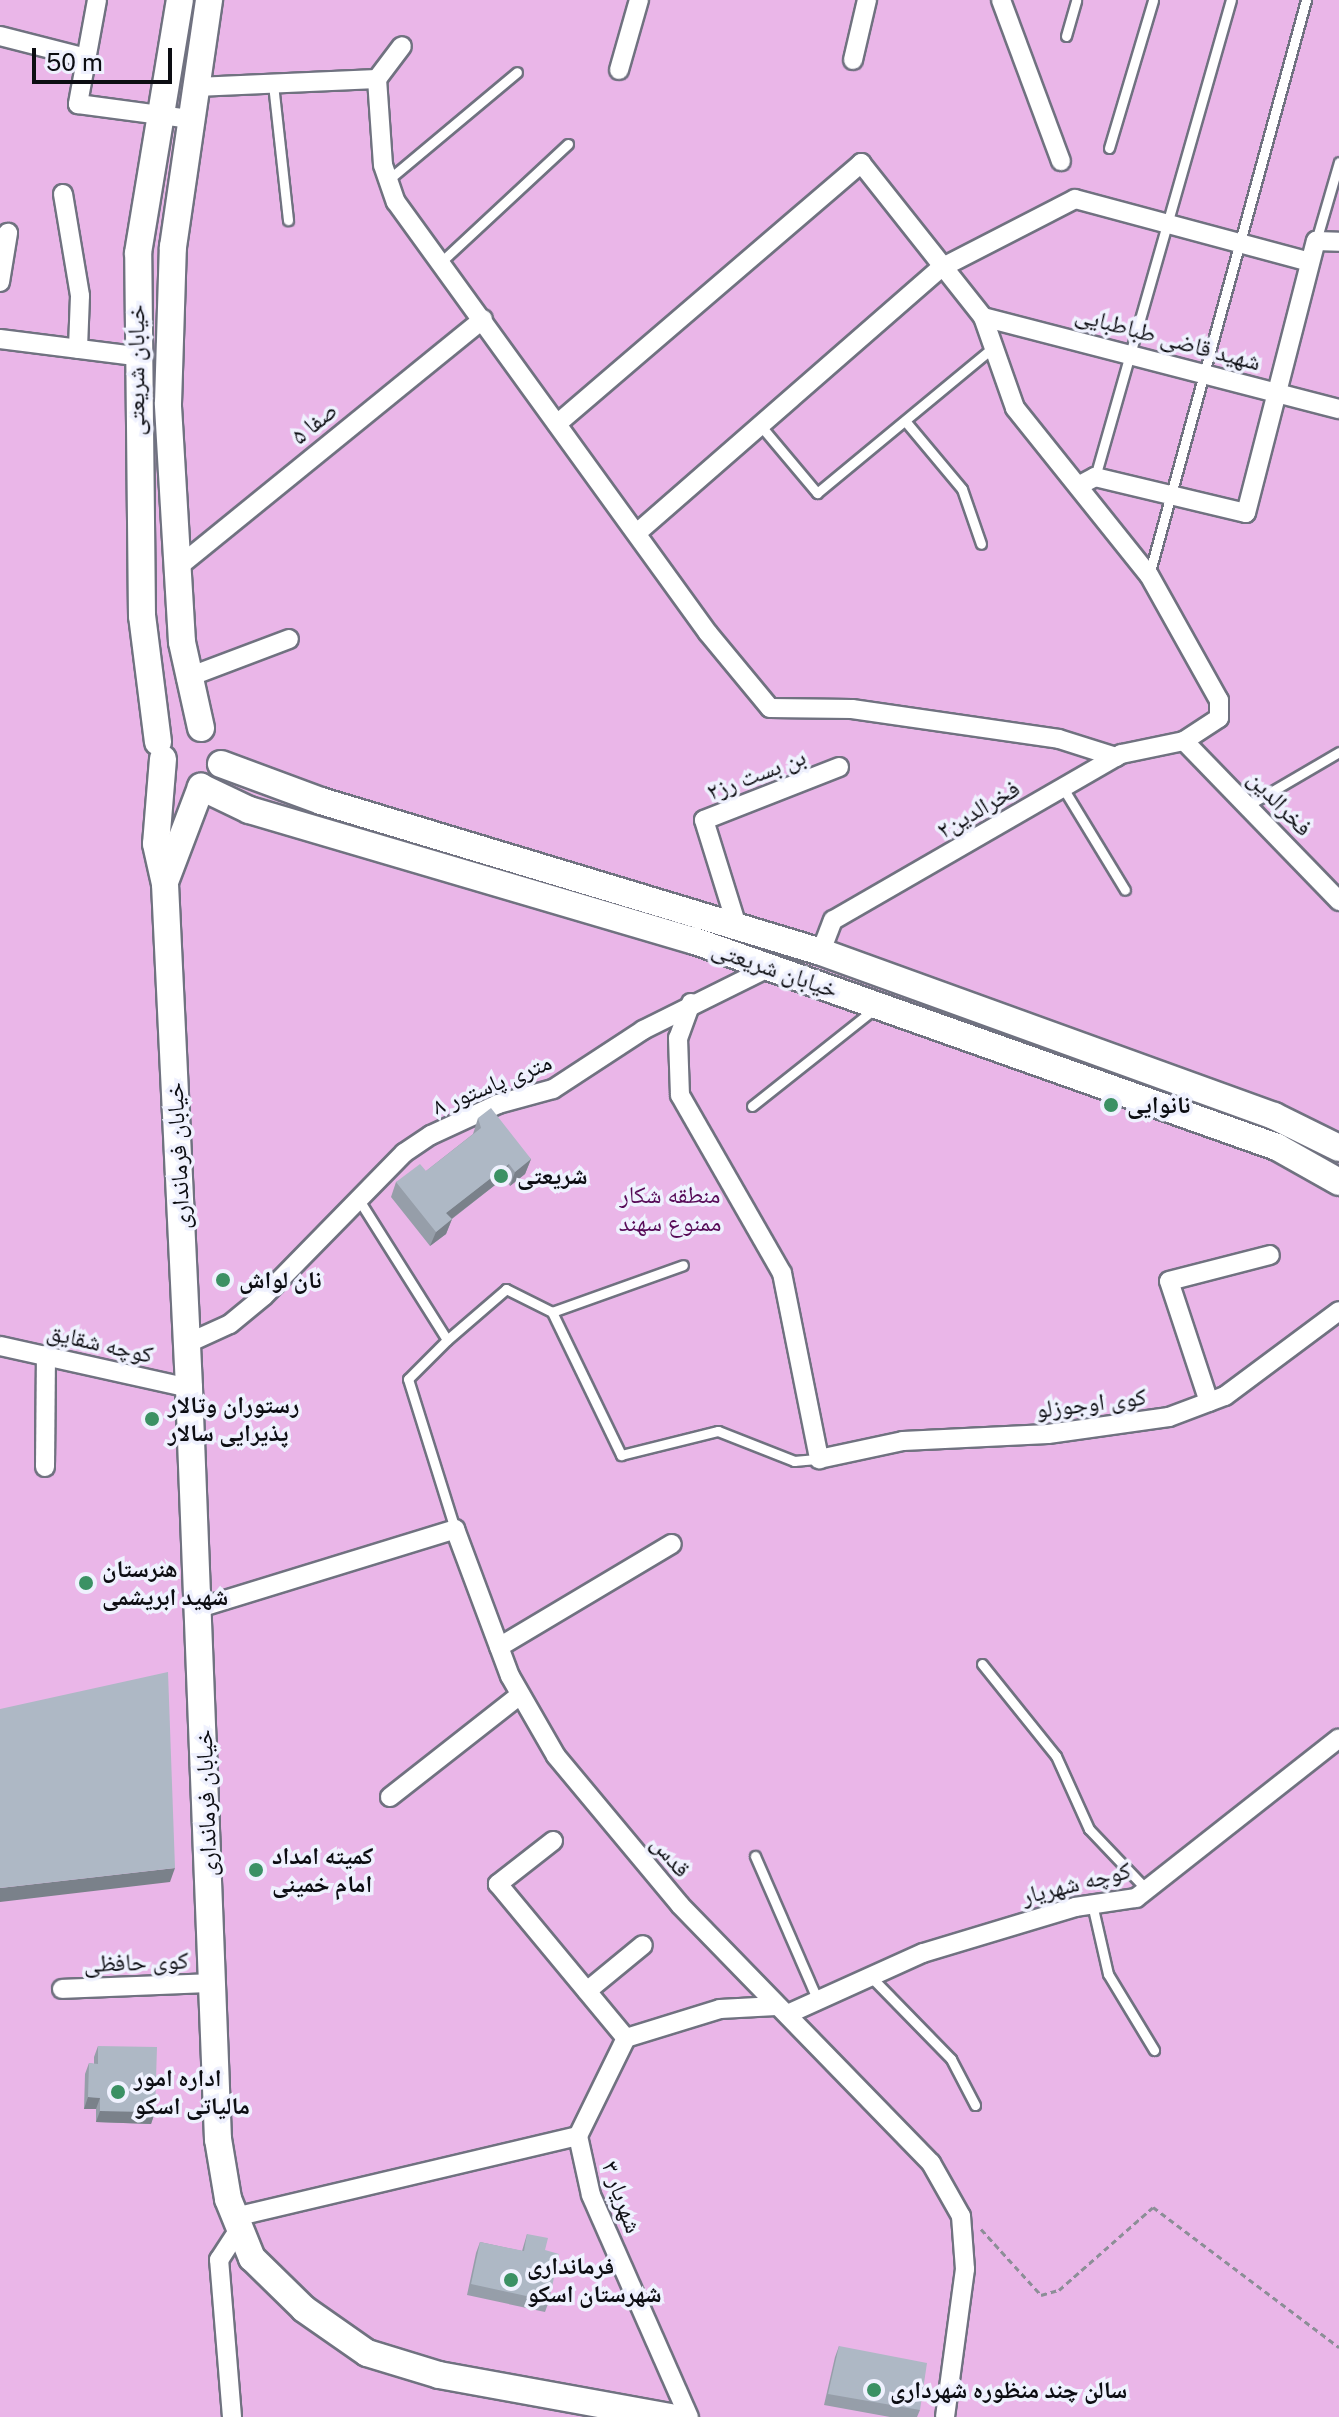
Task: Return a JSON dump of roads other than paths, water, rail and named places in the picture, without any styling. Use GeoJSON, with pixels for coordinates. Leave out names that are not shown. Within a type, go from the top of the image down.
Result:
{"type":"FeatureCollection","features":[{"type":"Feature","properties":{"kind":"main road","name":"خیابان شریعتی"},"geometry":{"type":"LineString","coordinates":[[161,750],[142,616],[135,356],[138,253],[180,0]]}},
{"type":"Feature","properties":{"kind":"main road","name":"خیابان شریعتی"},"geometry":{"type":"LineString","coordinates":[[201,728],[186,678],[168,403],[173,247],[209,0]]}},
{"type":"Feature","properties":{"kind":"main road"},"geometry":{"type":"LineString","coordinates":[[134,405],[168,403]]}},
{"type":"Feature","properties":{"kind":"main road"},"geometry":{"type":"LineString","coordinates":[[176,720],[201,728],[221,764],[219,779],[201,787],[181,780],[161,750],[176,720]]}},
{"type":"Feature","properties":{"kind":"main road","name":"خیابان فرمانداری"},"geometry":{"type":"LineString","coordinates":[[161,750],[156,844],[165,884],[199,1608],[218,2139],[238,2223],[252,2258],[304,2309],[367,2353],[439,2375],[670,2417]]}},
{"type":"Feature","properties":{"kind":"main road","name":"خیابان شریعتی"},"geometry":{"type":"LineString","coordinates":[[221,764],[321,801],[821,952],[1274,1116],[1339,1148]]}},
{"type":"Feature","properties":{"kind":"main road","name":"خیابان شریعتی"},"geometry":{"type":"LineString","coordinates":[[201,787],[311,829],[770,967],[1277,1147],[1339,1182]]}},
{"type":"Feature","properties":{"kind":"main road","name":"خیابان فرمانداری"},"geometry":{"type":"LineString","coordinates":[[165,884],[201,787]]}},
{"type":"Feature","properties":{"kind":"main road"},"geometry":{"type":"LineString","coordinates":[[311,829],[321,801]]}},
{"type":"Feature","properties":{"kind":"main road"},"geometry":{"type":"LineString","coordinates":[[1034,1061],[1045,1034]]}},
{"type":"Feature","properties":{"kind":"street"},"geometry":{"type":"LineString","coordinates":[[97,0],[78,104],[191,119]]}},
{"type":"Feature","properties":{"kind":"street"},"geometry":{"type":"LineString","coordinates":[[619,70],[639,0]]}},
{"type":"Feature","properties":{"kind":"street"},"geometry":{"type":"LineString","coordinates":[[853,60],[867,0]]}},
{"type":"Feature","properties":{"kind":"street"},"geometry":{"type":"LineString","coordinates":[[1001,0],[1061,161]]}},
{"type":"Feature","properties":{"kind":"street"},"geometry":{"type":"LineString","coordinates":[[0,36],[86,58]]}},
{"type":"Feature","properties":{"kind":"street"},"geometry":{"type":"LineString","coordinates":[[402,46],[377,79],[387,181],[557,424],[770,708],[852,709],[1059,739],[1116,757]]}},
{"type":"Feature","properties":{"kind":"street"},"geometry":{"type":"LineString","coordinates":[[196,87],[377,79]]}},
{"type":"Feature","properties":{"kind":"street"},"geometry":{"type":"LineString","coordinates":[[557,424],[861,163],[939,269],[983,317],[991,349],[1015,408],[1088,481],[1149,575],[1219,700],[1219,718],[1184,741]]}},
{"type":"Feature","properties":{"kind":"street"},"geometry":{"type":"LineString","coordinates":[[63,194],[80,296],[78,349]]}},
{"type":"Feature","properties":{"kind":"street"},"geometry":{"type":"LineString","coordinates":[[638,532],[939,269],[1075,199],[1165,228],[1310,262]]}},
{"type":"Feature","properties":{"kind":"street"},"geometry":{"type":"LineString","coordinates":[[0,282],[8,233]]}},
{"type":"Feature","properties":{"kind":"street"},"geometry":{"type":"LineString","coordinates":[[1088,481],[1172,495],[1246,513],[1316,241],[1339,242]]}},
{"type":"Feature","properties":{"kind":"street","name":"شهید قاضی طباطبایی"},"geometry":{"type":"LineString","coordinates":[[983,317],[1135,351],[1339,409]]}},
{"type":"Feature","properties":{"kind":"street","name":"صفا ۵"},"geometry":{"type":"LineString","coordinates":[[178,567],[483,319]]}},
{"type":"Feature","properties":{"kind":"street"},"geometry":{"type":"LineString","coordinates":[[0,339],[135,356]]}},
{"type":"Feature","properties":{"kind":"street"},"geometry":{"type":"LineString","coordinates":[[186,678],[289,639]]}},
{"type":"Feature","properties":{"kind":"street","name":"فخرالدین۲"},"geometry":{"type":"LineString","coordinates":[[821,952],[833,920],[1116,757],[1184,741]]}},
{"type":"Feature","properties":{"kind":"street","name":"فخرالدین"},"geometry":{"type":"LineString","coordinates":[[1184,741],[1250,804],[1339,901]]}},
{"type":"Feature","properties":{"kind":"street","name":"بن بست رز۲"},"geometry":{"type":"LineString","coordinates":[[737,926],[704,820],[839,767]]}},
{"type":"Feature","properties":{"kind":"street","name":"۸ متری پاستور"},"geometry":{"type":"LineString","coordinates":[[186,1344],[253,1305],[359,1200],[431,1135],[498,1104],[553,1089],[691,1003],[770,967]]}},
{"type":"Feature","properties":{"kind":"street"},"geometry":{"type":"LineString","coordinates":[[691,1003],[678,1038],[680,1095],[782,1273],[819,1459]]}},
{"type":"Feature","properties":{"kind":"street"},"geometry":{"type":"LineString","coordinates":[[1209,1402],[1169,1281],[1270,1255]]}},
{"type":"Feature","properties":{"kind":"street","name":"کوی اوجوزلو"},"geometry":{"type":"LineString","coordinates":[[819,1459],[903,1441],[1048,1434],[1169,1417],[1209,1402],[1286,1356],[1339,1311]]}},
{"type":"Feature","properties":{"kind":"street","name":"کوچه شقایق"},"geometry":{"type":"LineString","coordinates":[[0,1346],[189,1388]]}},
{"type":"Feature","properties":{"kind":"street"},"geometry":{"type":"LineString","coordinates":[[45,1467],[46,1355]]}},
{"type":"Feature","properties":{"kind":"street"},"geometry":{"type":"LineString","coordinates":[[199,1608],[455,1529]]}},
{"type":"Feature","properties":{"kind":"street","name":"قدس"},"geometry":{"type":"LineString","coordinates":[[455,1529],[520,1695],[605,1816],[783,2009],[931,2163],[961,2216],[965,2269],[945,2417]]}},
{"type":"Feature","properties":{"kind":"street"},"geometry":{"type":"LineString","coordinates":[[499,1647],[672,1544]]}},
{"type":"Feature","properties":{"kind":"street"},"geometry":{"type":"LineString","coordinates":[[390,1797],[520,1695]]}},
{"type":"Feature","properties":{"kind":"street","name":"کوچه شهریار"},"geometry":{"type":"LineString","coordinates":[[783,2009],[818,2001],[873,1979],[923,1953],[1147,1890],[1339,1738]]}},
{"type":"Feature","properties":{"kind":"street"},"geometry":{"type":"LineString","coordinates":[[553,1841],[498,1884],[626,2038],[720,2009],[783,2009]]}},
{"type":"Feature","properties":{"kind":"street"},"geometry":{"type":"LineString","coordinates":[[587,1991],[643,1945]]}},
{"type":"Feature","properties":{"kind":"street","name":"کوی حافظی"},"geometry":{"type":"LineString","coordinates":[[62,1989],[212,1983]]}},
{"type":"Feature","properties":{"kind":"street","name":"شهریار ۳"},"geometry":{"type":"LineString","coordinates":[[626,2038],[578,2136],[591,2195],[689,2417]]}},
{"type":"Feature","properties":{"kind":"street"},"geometry":{"type":"LineString","coordinates":[[232,2417],[219,2260],[238,2223],[578,2136]]}},
{"type":"Feature","properties":{"kind":"lane"},"geometry":{"type":"LineString","coordinates":[[1066,36],[1076,0]]}},
{"type":"Feature","properties":{"kind":"lane"},"geometry":{"type":"LineString","coordinates":[[1109,148],[1153,0]]}},
{"type":"Feature","properties":{"kind":"lane"},"geometry":{"type":"LineString","coordinates":[[1088,481],[1135,351],[1165,228],[1231,0]]}},
{"type":"Feature","properties":{"kind":"lane"},"geometry":{"type":"LineString","coordinates":[[1149,575],[1306,0]]}},
{"type":"Feature","properties":{"kind":"lane"},"geometry":{"type":"LineString","coordinates":[[387,181],[517,72]]}},
{"type":"Feature","properties":{"kind":"lane"},"geometry":{"type":"LineString","coordinates":[[273,84],[288,220]]}},
{"type":"Feature","properties":{"kind":"lane"},"geometry":{"type":"LineString","coordinates":[[442,261],[568,144]]}},
{"type":"Feature","properties":{"kind":"lane"},"geometry":{"type":"LineString","coordinates":[[1316,241],[1339,162]]}},
{"type":"Feature","properties":{"kind":"lane"},"geometry":{"type":"LineString","coordinates":[[760,425],[817,493],[991,349]]}},
{"type":"Feature","properties":{"kind":"lane"},"geometry":{"type":"LineString","coordinates":[[906,422],[962,489],[981,544]]}},
{"type":"Feature","properties":{"kind":"lane"},"geometry":{"type":"LineString","coordinates":[[1250,804],[1339,752]]}},
{"type":"Feature","properties":{"kind":"lane"},"geometry":{"type":"LineString","coordinates":[[1063,788],[1125,890]]}},
{"type":"Feature","properties":{"kind":"lane"},"geometry":{"type":"LineString","coordinates":[[752,1106],[879,1005]]}},
{"type":"Feature","properties":{"kind":"lane"},"geometry":{"type":"LineString","coordinates":[[359,1200],[447,1340]]}},
{"type":"Feature","properties":{"kind":"lane"},"geometry":{"type":"LineString","coordinates":[[552,1312],[683,1265]]}},
{"type":"Feature","properties":{"kind":"lane"},"geometry":{"type":"LineString","coordinates":[[455,1529],[408,1379],[506,1289],[552,1312],[621,1455],[718,1431],[794,1461],[819,1459]]}},
{"type":"Feature","properties":{"kind":"lane"},"geometry":{"type":"LineString","coordinates":[[982,1664],[1056,1756],[1089,1829],[1147,1890]]}},
{"type":"Feature","properties":{"kind":"lane"},"geometry":{"type":"LineString","coordinates":[[755,1856],[818,2001]]}},
{"type":"Feature","properties":{"kind":"lane"},"geometry":{"type":"LineString","coordinates":[[1092,1904],[1108,1974],[1154,2050]]}},
{"type":"Feature","properties":{"kind":"lane"},"geometry":{"type":"LineString","coordinates":[[873,1979],[951,2059],[975,2105]]}},
{"type":"Feature","properties":{"kind":"place","name":"نانوایی"},"geometry":{"type":"Point","coordinates":[1111,1105]}},
{"type":"Feature","properties":{"kind":"place","name":"شریعتی"},"geometry":{"type":"Point","coordinates":[501,1176]}},
{"type":"Feature","properties":{"kind":"place","name":"نان لواش"},"geometry":{"type":"Point","coordinates":[223,1280]}},
{"type":"Feature","properties":{"kind":"place","name":"رستوران وتالار پذیرایی سالار"},"geometry":{"type":"Point","coordinates":[152,1419]}},
{"type":"Feature","properties":{"kind":"place","name":"هنرستان شهید ابریشمی"},"geometry":{"type":"Point","coordinates":[86,1583]}},
{"type":"Feature","properties":{"kind":"place","name":"کمیته امداد امام خمینی"},"geometry":{"type":"Point","coordinates":[256,1870]}},
{"type":"Feature","properties":{"kind":"place","name":"اداره امور مالیاتی اسکو"},"geometry":{"type":"Point","coordinates":[118,2092]}},
{"type":"Feature","properties":{"kind":"place","name":"فرمانداری شهرستان اسکو"},"geometry":{"type":"Point","coordinates":[511,2280]}},
{"type":"Feature","properties":{"kind":"place","name":"سالن چند منظوره شهرداری"},"geometry":{"type":"Point","coordinates":[874,2390]}},
{"type":"Feature","properties":{"kind":"park label","name":"منطقه شکار ممنوع سهند"},"geometry":{"type":"Point","coordinates":[670,1209]}}]}
